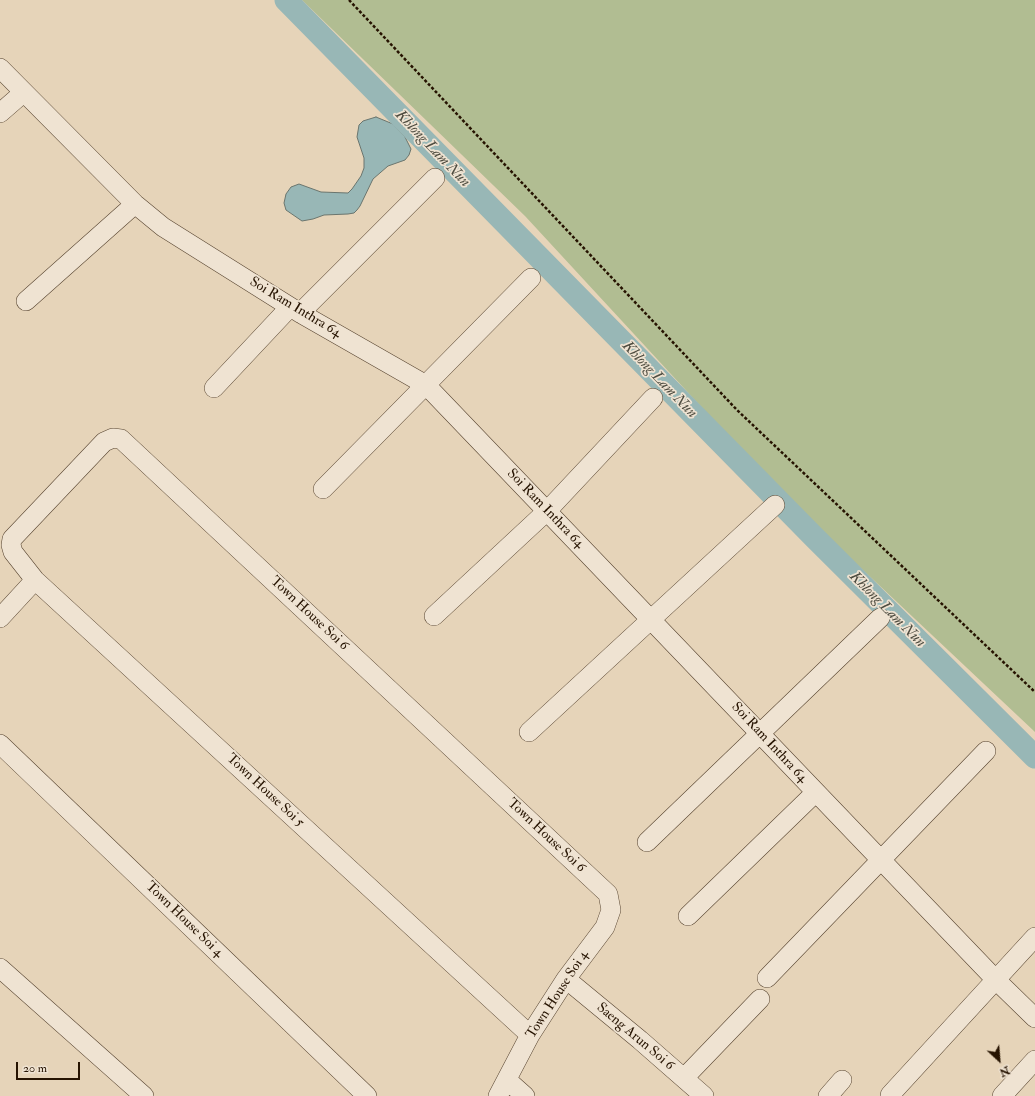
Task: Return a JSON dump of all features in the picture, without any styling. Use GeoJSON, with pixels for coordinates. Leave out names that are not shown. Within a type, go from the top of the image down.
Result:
{"type":"FeatureCollection","features":[{"type":"Feature","properties":{"kind":"street","name":"Soi Ram Inthra 64"},"geometry":{"type":"LineString","coordinates":[[0,68],[134,204],[163,227],[295,310],[426,385],[996,980],[1035,1018]]}},
{"type":"Feature","properties":{"kind":"street"},"geometry":{"type":"LineString","coordinates":[[0,113],[23,93]]}},
{"type":"Feature","properties":{"kind":"street"},"geometry":{"type":"LineString","coordinates":[[214,388],[435,178]]}},
{"type":"Feature","properties":{"kind":"street"},"geometry":{"type":"LineString","coordinates":[[26,300],[134,204]]}},
{"type":"Feature","properties":{"kind":"street"},"geometry":{"type":"LineString","coordinates":[[323,489],[531,278]]}},
{"type":"Feature","properties":{"kind":"street"},"geometry":{"type":"LineString","coordinates":[[434,616],[547,511],[653,398]]}},
{"type":"Feature","properties":{"kind":"street","name":"Town House Soi 6"},"geometry":{"type":"LineString","coordinates":[[12,539],[104,442],[113,438],[121,439],[608,894]]}},
{"type":"Feature","properties":{"kind":"street"},"geometry":{"type":"LineString","coordinates":[[529,732],[775,505]]}},
{"type":"Feature","properties":{"kind":"street","name":"Town House Soi 5"},"geometry":{"type":"LineString","coordinates":[[12,539],[11,545],[14,552],[36,580],[530,1035]]}},
{"type":"Feature","properties":{"kind":"street"},"geometry":{"type":"LineString","coordinates":[[0,618],[36,580]]}},
{"type":"Feature","properties":{"kind":"street"},"geometry":{"type":"LineString","coordinates":[[647,842],[880,618]]}},
{"type":"Feature","properties":{"kind":"street","name":"Town House Soi 4"},"geometry":{"type":"LineString","coordinates":[[0,744],[367,1096]]}},
{"type":"Feature","properties":{"kind":"street"},"geometry":{"type":"LineString","coordinates":[[767,978],[986,751]]}},
{"type":"Feature","properties":{"kind":"street"},"geometry":{"type":"LineString","coordinates":[[688,916],[816,792]]}},
{"type":"Feature","properties":{"kind":"street","name":"Town House Soi 4"},"geometry":{"type":"LineString","coordinates":[[502,1088],[530,1035],[566,979],[605,927],[611,910],[608,894]]}},
{"type":"Feature","properties":{"kind":"street"},"geometry":{"type":"LineString","coordinates":[[890,1095],[1035,937]]}},
{"type":"Feature","properties":{"kind":"street"},"geometry":{"type":"LineString","coordinates":[[0,968],[144,1096]]}},
{"type":"Feature","properties":{"kind":"street","name":"Saeng Arun Soi 6"},"geometry":{"type":"LineString","coordinates":[[566,979],[640,1040],[704,1096]]}},
{"type":"Feature","properties":{"kind":"street"},"geometry":{"type":"LineString","coordinates":[[684,1078],[760,999]]}},
{"type":"Feature","properties":{"kind":"street"},"geometry":{"type":"LineString","coordinates":[[1002,1096],[1035,1060]]}},
{"type":"Feature","properties":{"kind":"street"},"geometry":{"type":"LineString","coordinates":[[828,1096],[842,1080]]}},
{"type":"Feature","properties":{"kind":"street"},"geometry":{"type":"LineString","coordinates":[[502,1088],[526,1096]]}},
{"type":"Feature","properties":{"kind":"path"},"geometry":{"type":"LineString","coordinates":[[349,0],[737,410],[1035,692]]}},
{"type":"Feature","properties":{"kind":"green space"},"geometry":{"type":"Polygon","coordinates":[[[302,0],[1035,0],[1035,732],[778,490],[525,216],[302,0]]]}},
{"type":"Feature","properties":{"kind":"water"},"geometry":{"type":"Polygon","coordinates":[[[376,117],[393,124],[405,137],[411,149],[405,160],[388,166],[373,179],[357,210],[354,213],[324,215],[302,221],[286,210],[284,203],[286,194],[291,187],[299,184],[321,192],[348,193],[352,189],[361,176],[364,168],[364,158],[357,137],[359,125],[363,121],[376,117]]]}},
{"type":"Feature","properties":{"kind":"waterway","name":"Khlong Lam Nun"},"geometry":{"type":"LineString","coordinates":[[286,0],[814,537],[1035,757]]}}]}
